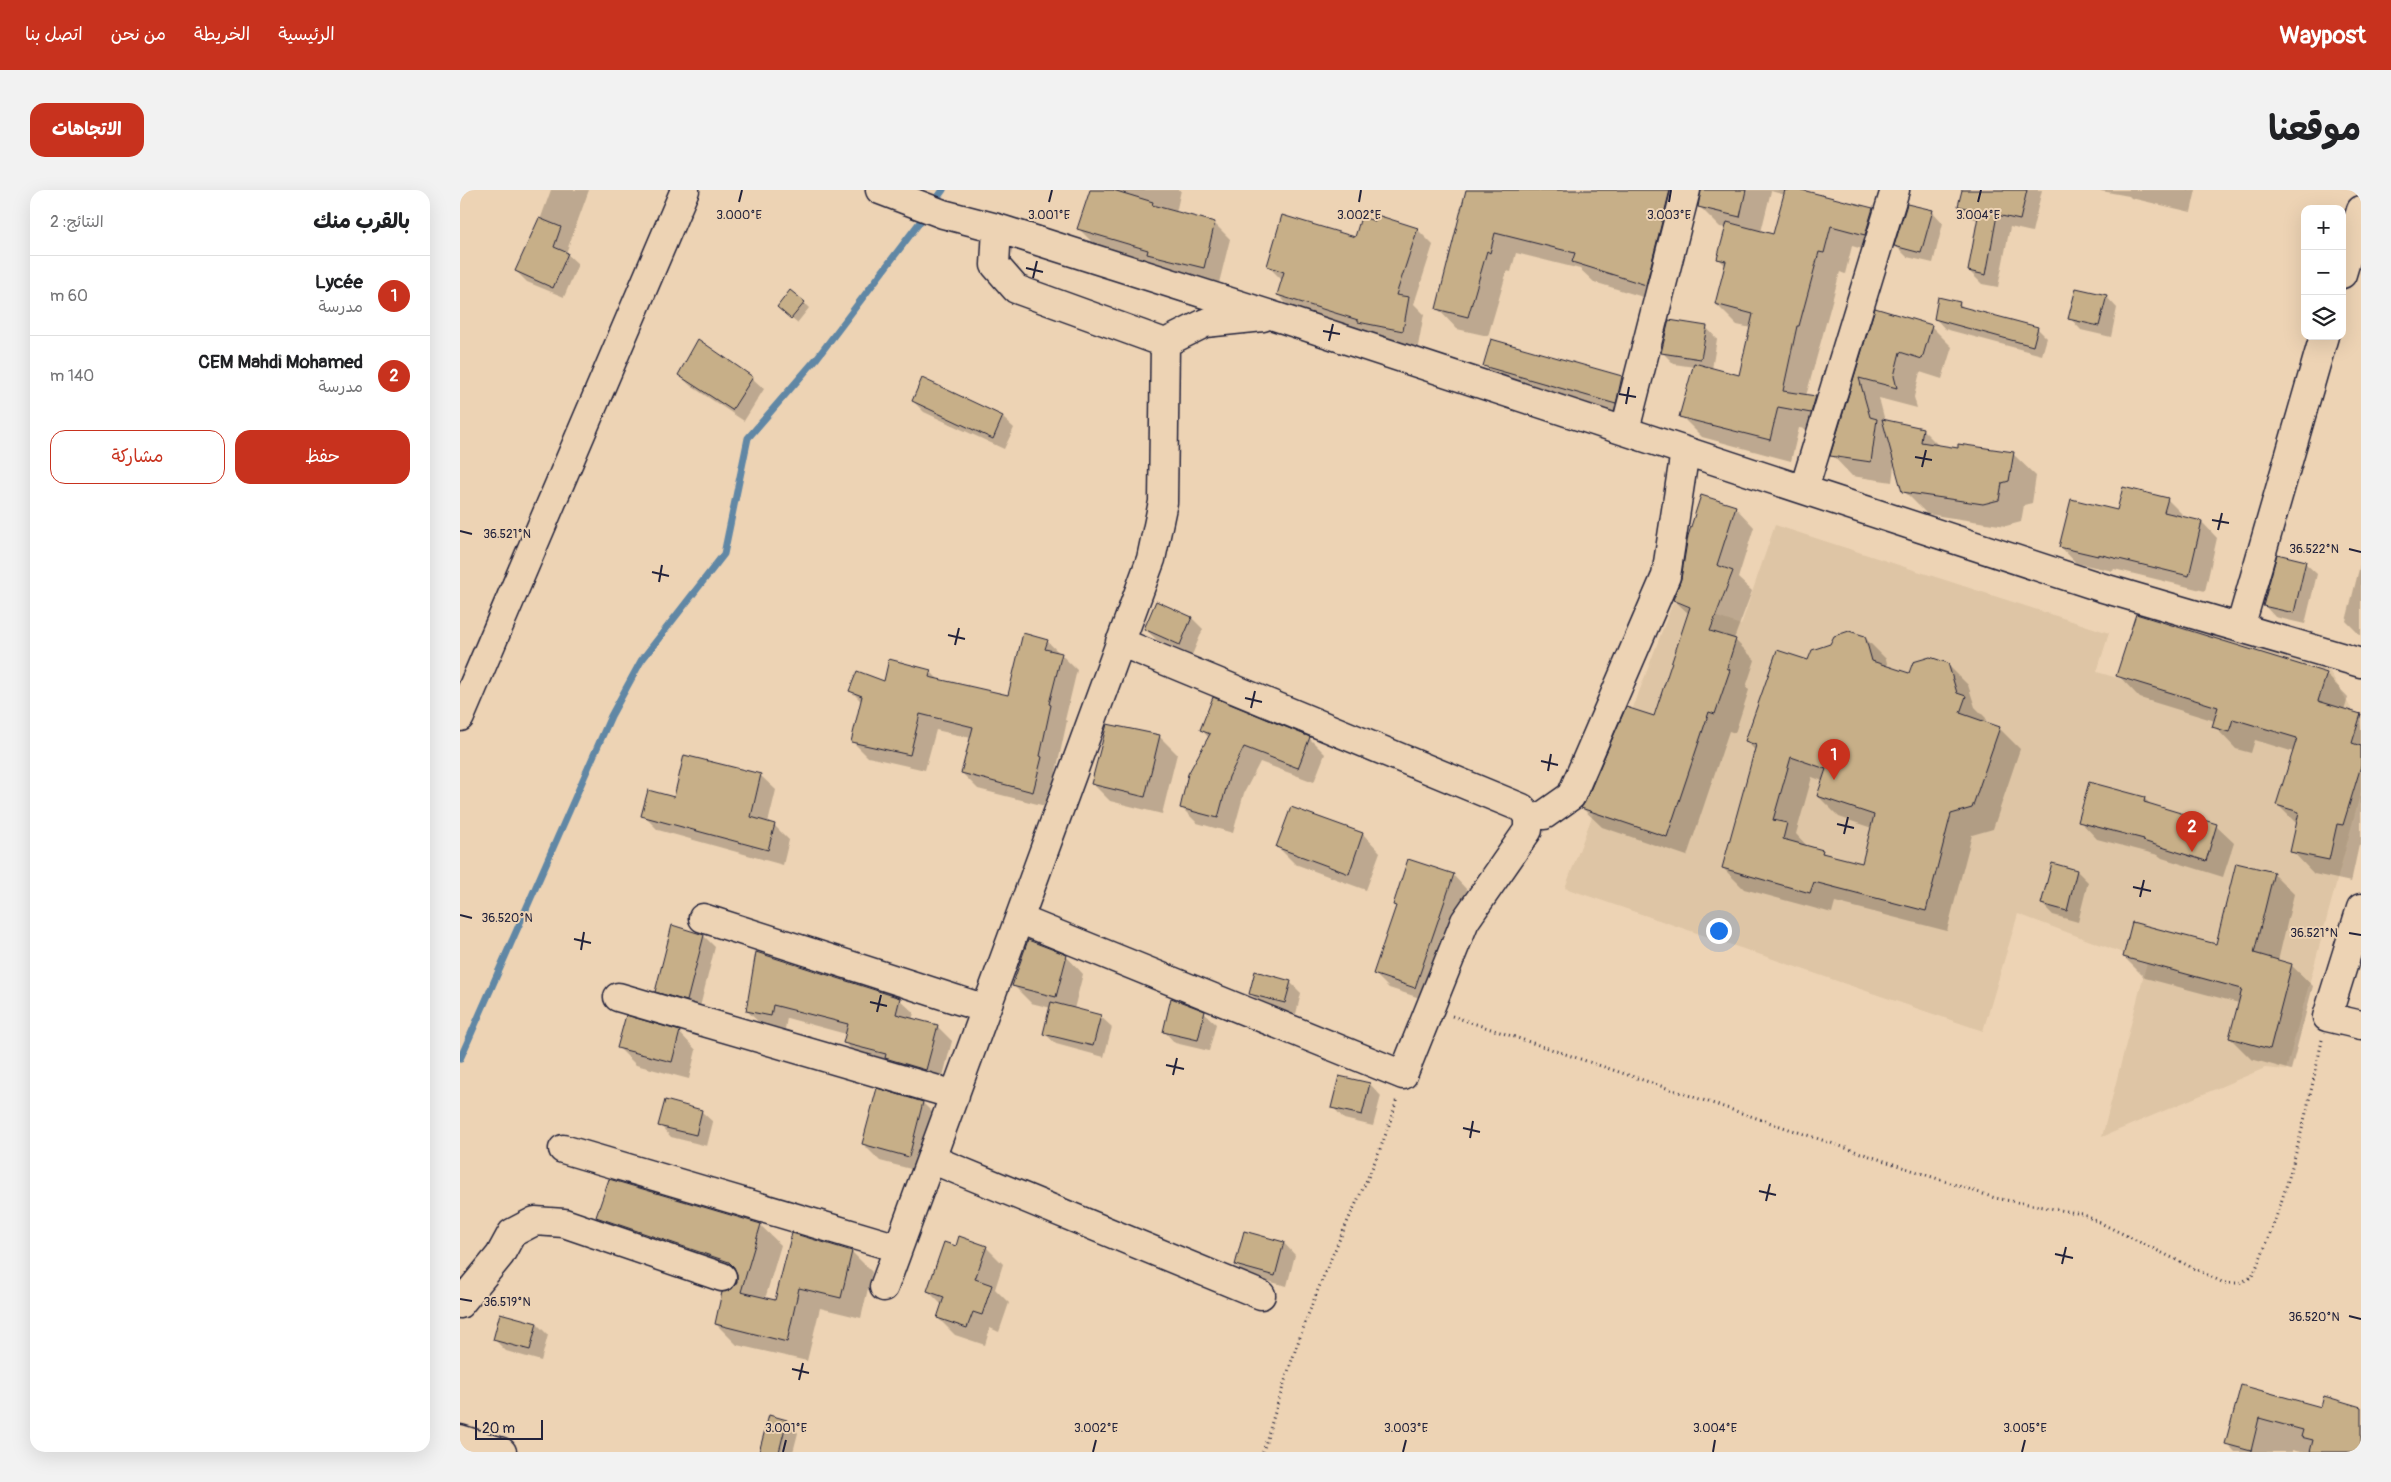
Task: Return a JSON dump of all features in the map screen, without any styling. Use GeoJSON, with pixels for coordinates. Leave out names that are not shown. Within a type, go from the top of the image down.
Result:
{"type":"FeatureCollection","features":[{"type":"Feature","properties":{"kind":"street"},"geometry":{"type":"LineString","coordinates":[[460,717],[685,190]]}},
{"type":"Feature","properties":{"kind":"street"},"geometry":{"type":"LineString","coordinates":[[880,190],[931,210],[997,228],[1274,316],[2100,587],[2361,663]]}},
{"type":"Feature","properties":{"kind":"street"},"geometry":{"type":"LineString","coordinates":[[1625,430],[1686,190]]}},
{"type":"Feature","properties":{"kind":"street"},"geometry":{"type":"LineString","coordinates":[[1804,490],[1895,190]]}},
{"type":"Feature","properties":{"kind":"street"},"geometry":{"type":"LineString","coordinates":[[2346,261],[2361,210]]}},
{"type":"Feature","properties":{"kind":"street"},"geometry":{"type":"LineString","coordinates":[[997,228],[995,265],[1016,290],[1165,343],[1205,323],[1274,316]]}},
{"type":"Feature","properties":{"kind":"street"},"geometry":{"type":"LineString","coordinates":[[2240,628],[2323,340]]}},
{"type":"Feature","properties":{"kind":"street"},"geometry":{"type":"LineString","coordinates":[[884,1287],[1150,559],[1163,502],[1165,343]]}},
{"type":"Feature","properties":{"kind":"street"},"geometry":{"type":"LineString","coordinates":[[1544,815],[1571,796],[1666,576],[1685,451]]}},
{"type":"Feature","properties":{"kind":"street"},"geometry":{"type":"LineString","coordinates":[[1019,919],[1402,1075],[1465,921],[1528,830],[1528,817],[1522,808],[1120,642]]}},
{"type":"Feature","properties":{"kind":"street"},"geometry":{"type":"LineString","coordinates":[[2361,908],[2327,1017],[2361,1025]]}},
{"type":"Feature","properties":{"kind":"street"},"geometry":{"type":"LineString","coordinates":[[703,918],[986,1010]]}},
{"type":"Feature","properties":{"kind":"street"},"geometry":{"type":"LineString","coordinates":[[618,997],[955,1095]]}},
{"type":"Feature","properties":{"kind":"street"},"geometry":{"type":"LineString","coordinates":[[563,1149],[898,1248]]}},
{"type":"Feature","properties":{"kind":"street"},"geometry":{"type":"LineString","coordinates":[[931,1159],[1261,1295]]}},
{"type":"Feature","properties":{"kind":"street"},"geometry":{"type":"LineString","coordinates":[[460,1304],[500,1255],[512,1233],[535,1221],[564,1223],[722,1277]]}},
{"type":"Feature","properties":{"kind":"street"},"geometry":{"type":"LineString","coordinates":[[460,1440],[502,1452]]}},
{"type":"Feature","properties":{"kind":"path"},"geometry":{"type":"LineString","coordinates":[[1430,1008],[1995,1198],[2082,1214],[2224,1283],[2239,1283],[2252,1277],[2271,1236],[2303,1133],[2327,1017]]}},
{"type":"Feature","properties":{"kind":"path"},"geometry":{"type":"LineString","coordinates":[[1263,1452],[1291,1361],[1334,1252],[1362,1194],[1389,1130],[1402,1075]]}},
{"type":"Feature","properties":{"kind":"shaded area"},"geometry":{"type":"Polygon","coordinates":[[[1775,525],[2109,633],[2097,672],[2138,684],[2157,620],[2329,670],[2361,726],[2361,791],[2286,1070],[2265,1068],[2102,1137],[2147,962],[2018,914],[1983,1031],[1565,888],[1673,602],[1741,625],[1775,525]]]}},
{"type":"Feature","properties":{"kind":"building"},"geometry":{"type":"Polygon","coordinates":[[[1090,190],[1113,190],[1153,202],[1152,205],[1215,222],[1204,268],[1147,254],[1148,250],[1077,229],[1090,190]]]}},
{"type":"Feature","properties":{"kind":"building"},"geometry":{"type":"Polygon","coordinates":[[[1466,190],[1670,190],[1646,285],[1572,262],[1575,253],[1495,233],[1490,253],[1487,251],[1468,317],[1436,309],[1466,190]]]}},
{"type":"Feature","properties":{"kind":"building"},"geometry":{"type":"Polygon","coordinates":[[[1701,190],[1746,190],[1740,217],[1698,207],[1701,190]]]}},
{"type":"Feature","properties":{"kind":"building"},"geometry":{"type":"Polygon","coordinates":[[[1785,190],[1802,190],[1873,208],[1865,235],[1831,226],[1824,253],[1819,252],[1799,326],[1797,326],[1783,391],[1816,396],[1811,413],[1778,407],[1770,440],[1679,417],[1694,363],[1739,375],[1753,314],[1715,304],[1726,261],[1717,259],[1727,222],[1773,234],[1785,190]]]}},
{"type":"Feature","properties":{"kind":"building"},"geometry":{"type":"Polygon","coordinates":[[[1962,190],[2027,190],[2020,220],[1997,215],[1986,275],[1968,271],[1979,211],[1958,206],[1962,190]]]}},
{"type":"Feature","properties":{"kind":"building"},"geometry":{"type":"Polygon","coordinates":[[[1907,204],[1933,210],[1921,253],[1894,246],[1907,204]]]}},
{"type":"Feature","properties":{"kind":"building"},"geometry":{"type":"Polygon","coordinates":[[[1282,215],[1355,237],[1361,217],[1375,221],[1377,215],[1418,228],[1396,295],[1409,297],[1403,331],[1358,322],[1358,320],[1277,295],[1284,272],[1267,266],[1282,215]]]}},
{"type":"Feature","properties":{"kind":"building"},"geometry":{"type":"Polygon","coordinates":[[[539,218],[561,227],[554,247],[568,253],[553,288],[515,271],[539,218]]]}},
{"type":"Feature","properties":{"kind":"building"},"geometry":{"type":"Polygon","coordinates":[[[2076,288],[2107,295],[2099,326],[2068,319],[2076,288]]]}},
{"type":"Feature","properties":{"kind":"building"},"geometry":{"type":"Polygon","coordinates":[[[790,290],[805,302],[791,319],[777,307],[790,290]]]}},
{"type":"Feature","properties":{"kind":"building"},"geometry":{"type":"Polygon","coordinates":[[[1938,297],[1960,302],[1959,306],[2038,327],[2033,346],[1934,319],[1938,297]]]}},
{"type":"Feature","properties":{"kind":"building"},"geometry":{"type":"Polygon","coordinates":[[[1875,308],[1932,325],[1922,359],[1900,352],[1894,376],[1897,388],[1859,378],[1870,417],[1877,419],[1871,462],[1830,456],[1875,308]]]}},
{"type":"Feature","properties":{"kind":"building"},"geometry":{"type":"Polygon","coordinates":[[[1669,320],[1707,326],[1701,359],[1661,353],[1669,320]]]}},
{"type":"Feature","properties":{"kind":"building"},"geometry":{"type":"Polygon","coordinates":[[[698,339],[753,377],[732,410],[678,375],[698,339]]]}},
{"type":"Feature","properties":{"kind":"building"},"geometry":{"type":"Polygon","coordinates":[[[1491,339],[1622,376],[1616,404],[1483,366],[1491,339]]]}},
{"type":"Feature","properties":{"kind":"building"},"geometry":{"type":"Polygon","coordinates":[[[922,378],[1003,416],[993,439],[912,401],[922,378]]]}},
{"type":"Feature","properties":{"kind":"building"},"geometry":{"type":"Polygon","coordinates":[[[1882,419],[1923,428],[1921,442],[1958,448],[1958,444],[2014,452],[2009,481],[2002,483],[1999,500],[1983,504],[1902,492],[1882,419]]]}},
{"type":"Feature","properties":{"kind":"building"},"geometry":{"type":"Polygon","coordinates":[[[2123,487],[2168,498],[2164,512],[2202,521],[2189,576],[2098,554],[2098,556],[2059,547],[2071,499],[2117,510],[2123,487]]]}},
{"type":"Feature","properties":{"kind":"building"},"geometry":{"type":"Polygon","coordinates":[[[1701,495],[1736,506],[1717,565],[1733,571],[1710,631],[1736,639],[1727,668],[1730,670],[1715,714],[1709,712],[1667,837],[1581,808],[1626,707],[1654,716],[1690,607],[1673,600],[1681,579],[1688,536],[1701,495]]]}},
{"type":"Feature","properties":{"kind":"building"},"geometry":{"type":"Polygon","coordinates":[[[2277,554],[2306,561],[2294,613],[2263,606],[2277,554]]]}},
{"type":"Feature","properties":{"kind":"building"},"geometry":{"type":"Polygon","coordinates":[[[1156,601],[1192,617],[1180,645],[1144,629],[1156,601]]]}},
{"type":"Feature","properties":{"kind":"building"},"geometry":{"type":"Polygon","coordinates":[[[2136,614],[2327,673],[2318,701],[2361,714],[2352,743],[2361,746],[2361,766],[2343,825],[2337,824],[2329,860],[2290,852],[2299,812],[2276,805],[2297,738],[2233,719],[2229,732],[2212,727],[2218,707],[2116,676],[2136,614]]]}},
{"type":"Feature","properties":{"kind":"building"},"geometry":{"type":"Polygon","coordinates":[[[1849,631],[1865,636],[1872,661],[1909,673],[1913,662],[1930,657],[1948,663],[1957,693],[1966,696],[1960,713],[2000,727],[1972,808],[1951,814],[1926,911],[1814,882],[1810,893],[1722,868],[1756,745],[1745,741],[1777,650],[1808,660],[1812,650],[1830,644],[1834,636],[1849,631]],[[1791,757],[1773,820],[1787,823],[1783,839],[1823,850],[1822,853],[1862,863],[1874,815],[1817,796],[1826,769],[1791,757]]]}},
{"type":"Feature","properties":{"kind":"building"},"geometry":{"type":"Polygon","coordinates":[[[1023,633],[1048,640],[1045,649],[1062,653],[1049,704],[1051,705],[1040,756],[1042,757],[1033,792],[961,773],[973,727],[920,714],[910,755],[851,742],[862,696],[849,691],[857,671],[884,681],[889,659],[931,670],[929,677],[1008,695],[1023,633]]]}},
{"type":"Feature","properties":{"kind":"building"},"geometry":{"type":"Polygon","coordinates":[[[1213,697],[1310,737],[1298,768],[1244,747],[1229,777],[1218,818],[1180,808],[1188,774],[1210,734],[1200,730],[1213,697]]]}},
{"type":"Feature","properties":{"kind":"building"},"geometry":{"type":"Polygon","coordinates":[[[1107,724],[1160,735],[1145,797],[1091,784],[1107,724]]]}},
{"type":"Feature","properties":{"kind":"building"},"geometry":{"type":"Polygon","coordinates":[[[684,755],[761,774],[751,817],[775,824],[768,850],[641,816],[648,790],[674,797],[684,755]]]}},
{"type":"Feature","properties":{"kind":"building"},"geometry":{"type":"Polygon","coordinates":[[[2089,782],[2145,797],[2144,802],[2217,824],[2206,861],[2143,841],[2144,839],[2078,822],[2089,782]]]}},
{"type":"Feature","properties":{"kind":"building"},"geometry":{"type":"Polygon","coordinates":[[[1291,807],[1363,833],[1349,874],[1276,847],[1291,807]]]}},
{"type":"Feature","properties":{"kind":"building"},"geometry":{"type":"Polygon","coordinates":[[[1408,859],[1454,874],[1415,988],[1373,974],[1396,906],[1393,905],[1408,859]]]}},
{"type":"Feature","properties":{"kind":"building"},"geometry":{"type":"Polygon","coordinates":[[[2052,863],[2077,870],[2067,911],[2041,904],[2052,863]]]}},
{"type":"Feature","properties":{"kind":"building"},"geometry":{"type":"Polygon","coordinates":[[[2236,863],[2274,872],[2254,953],[2292,964],[2270,1049],[2229,1038],[2242,989],[2123,957],[2132,922],[2216,944],[2236,863]]]}},
{"type":"Feature","properties":{"kind":"building"},"geometry":{"type":"Polygon","coordinates":[[[672,925],[704,935],[687,1001],[655,992],[672,925]]]}},
{"type":"Feature","properties":{"kind":"building"},"geometry":{"type":"Polygon","coordinates":[[[1028,940],[1067,955],[1056,997],[1012,986],[1028,940]]]}},
{"type":"Feature","properties":{"kind":"building"},"geometry":{"type":"Polygon","coordinates":[[[756,952],[900,998],[896,1014],[938,1025],[926,1070],[885,1058],[886,1054],[843,1043],[848,1024],[773,1005],[771,1016],[746,1011],[756,952]]]}},
{"type":"Feature","properties":{"kind":"building"},"geometry":{"type":"Polygon","coordinates":[[[1255,971],[1291,981],[1285,1003],[1249,994],[1255,971]]]}},
{"type":"Feature","properties":{"kind":"building"},"geometry":{"type":"Polygon","coordinates":[[[1171,998],[1205,1011],[1198,1040],[1163,1032],[1171,998]]]}},
{"type":"Feature","properties":{"kind":"building"},"geometry":{"type":"Polygon","coordinates":[[[1051,1002],[1101,1015],[1093,1046],[1043,1034],[1051,1002]]]}},
{"type":"Feature","properties":{"kind":"building"},"geometry":{"type":"Polygon","coordinates":[[[626,1015],[680,1031],[672,1062],[617,1048],[626,1015]]]}},
{"type":"Feature","properties":{"kind":"building"},"geometry":{"type":"Polygon","coordinates":[[[1339,1076],[1370,1083],[1362,1115],[1331,1108],[1339,1076]]]}},
{"type":"Feature","properties":{"kind":"building"},"geometry":{"type":"Polygon","coordinates":[[[877,1088],[923,1102],[909,1157],[862,1144],[877,1088]]]}},
{"type":"Feature","properties":{"kind":"building"},"geometry":{"type":"Polygon","coordinates":[[[665,1100],[702,1110],[696,1135],[658,1126],[665,1100]]]}},
{"type":"Feature","properties":{"kind":"building"},"geometry":{"type":"Polygon","coordinates":[[[609,1179],[761,1224],[741,1292],[775,1300],[792,1233],[852,1251],[841,1298],[799,1288],[787,1342],[715,1324],[722,1292],[732,1289],[737,1282],[737,1274],[734,1267],[729,1262],[596,1217],[609,1179]]]}},
{"type":"Feature","properties":{"kind":"building"},"geometry":{"type":"Polygon","coordinates":[[[1244,1231],[1284,1242],[1275,1276],[1235,1265],[1244,1231]]]}},
{"type":"Feature","properties":{"kind":"building"},"geometry":{"type":"Polygon","coordinates":[[[959,1236],[987,1246],[975,1279],[992,1285],[982,1315],[973,1312],[967,1328],[937,1318],[944,1297],[927,1291],[944,1242],[956,1246],[959,1236]]]}},
{"type":"Feature","properties":{"kind":"building"},"geometry":{"type":"Polygon","coordinates":[[[500,1313],[537,1323],[530,1350],[493,1340],[500,1313]]]}},
{"type":"Feature","properties":{"kind":"building"},"geometry":{"type":"Polygon","coordinates":[[[2241,1385],[2321,1407],[2324,1396],[2361,1407],[2361,1452],[2310,1452],[2313,1440],[2301,1437],[2303,1430],[2259,1418],[2251,1451],[2225,1444],[2241,1385]]]}},
{"type":"Feature","properties":{"kind":"building"},"geometry":{"type":"Polygon","coordinates":[[[769,1415],[787,1420],[779,1452],[759,1452],[769,1415]]]}},
{"type":"Feature","properties":{"kind":"waterway"},"geometry":{"type":"LineString","coordinates":[[932,205],[943,190]]}},
{"type":"Feature","properties":{"kind":"waterway"},"geometry":{"type":"LineString","coordinates":[[460,1059],[611,716],[641,661],[724,554],[748,438],[817,358],[926,214]]}},
{"type":"Feature","properties":{"kind":"place","name":"Lycée"},"geometry":{"type":"Point","coordinates":[1834,780]}},
{"type":"Feature","properties":{"kind":"place","name":"CEM Mahdi Mohamed"},"geometry":{"type":"Point","coordinates":[2192,852]}}]}
